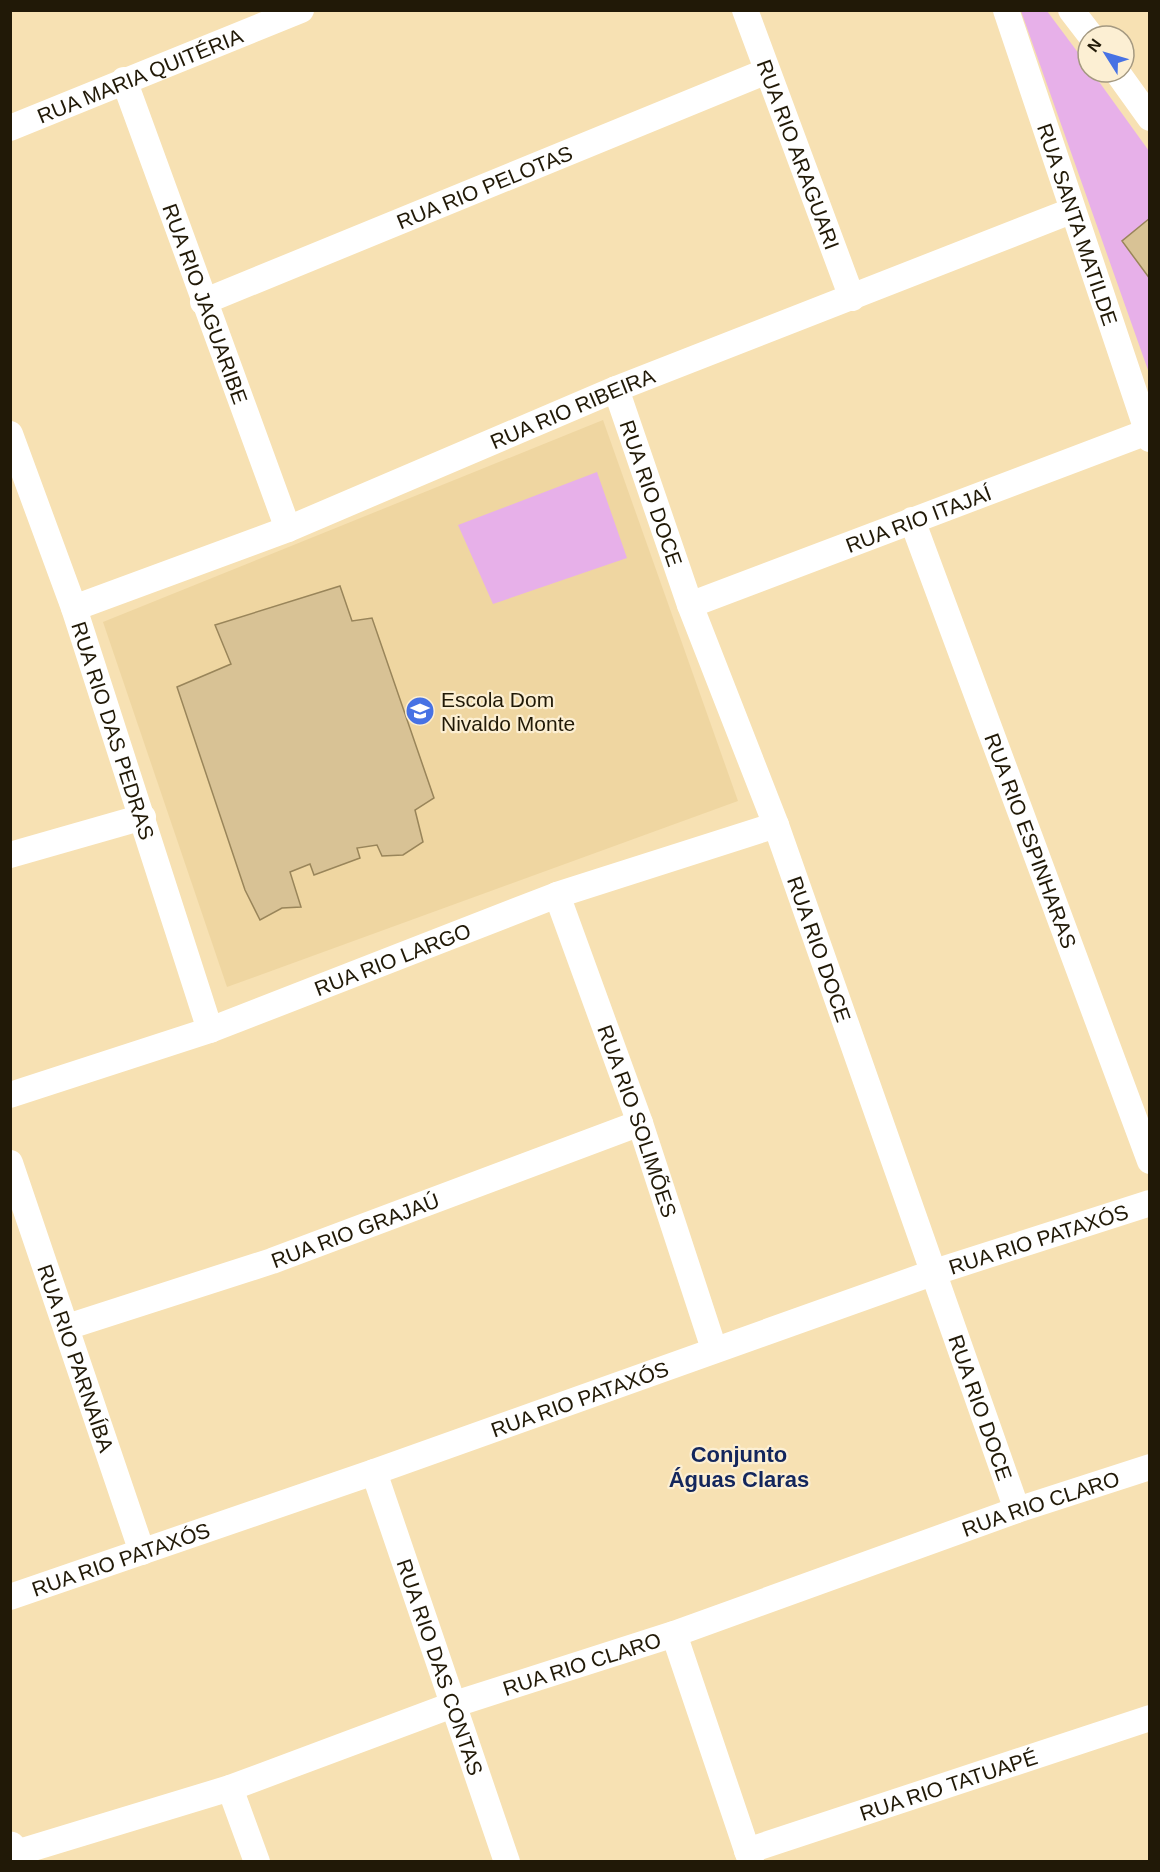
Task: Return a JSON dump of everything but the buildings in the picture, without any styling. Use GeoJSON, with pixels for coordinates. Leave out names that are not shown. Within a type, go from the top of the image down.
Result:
{"type":"FeatureCollection","features":[{"type":"Feature","properties":{"kind":"street","name":"RUA MARIA QUITÉRIA"},"geometry":{"type":"LineString","coordinates":[[10,128],[301,10]]}},
{"type":"Feature","properties":{"kind":"street","name":"RUA RIO ARAGUARI"},"geometry":{"type":"LineString","coordinates":[[745,10],[852,298]]}},
{"type":"Feature","properties":{"kind":"street","name":"RUA SANTA MATILDE"},"geometry":{"type":"LineString","coordinates":[[1006,10],[1071,211],[1148,435]]}},
{"type":"Feature","properties":{"kind":"street"},"geometry":{"type":"LineString","coordinates":[[1071,10],[1082,24]]}},
{"type":"Feature","properties":{"kind":"street","name":"RUA RIO PELOTAS"},"geometry":{"type":"LineString","coordinates":[[203,302],[767,71]]}},
{"type":"Feature","properties":{"kind":"street","name":"RUA RIO JAGUARIBE"},"geometry":{"type":"LineString","coordinates":[[124,80],[203,302],[288,529]]}},
{"type":"Feature","properties":{"kind":"street"},"geometry":{"type":"LineString","coordinates":[[1125,84],[1149,118]]}},
{"type":"Feature","properties":{"kind":"street","name":"RUA RIO RIBEIRA"},"geometry":{"type":"LineString","coordinates":[[74,608],[288,529],[616,389],[1071,211]]}},
{"type":"Feature","properties":{"kind":"street","name":"RUA RIO DOCE"},"geometry":{"type":"LineString","coordinates":[[616,389],[690,605],[776,825],[1017,1510]]}},
{"type":"Feature","properties":{"kind":"street","name":"RUA RIO DAS PEDRAS"},"geometry":{"type":"LineString","coordinates":[[10,434],[74,608],[210,1030]]}},
{"type":"Feature","properties":{"kind":"street","name":"RUA RIO ITAJAÍ"},"geometry":{"type":"LineString","coordinates":[[690,605],[912,520],[1148,435]]}},
{"type":"Feature","properties":{"kind":"street","name":"RUA RIO ESPINHARAS"},"geometry":{"type":"LineString","coordinates":[[912,520],[1149,1161]]}},
{"type":"Feature","properties":{"kind":"street"},"geometry":{"type":"LineString","coordinates":[[10,855],[143,817]]}},
{"type":"Feature","properties":{"kind":"street","name":"RUA RIO LARGO"},"geometry":{"type":"LineString","coordinates":[[10,1095],[210,1030],[557,895],[776,825]]}},
{"type":"Feature","properties":{"kind":"street","name":"RUA RIO SOLIMÕES"},"geometry":{"type":"LineString","coordinates":[[557,895],[640,1123],[714,1349]]}},
{"type":"Feature","properties":{"kind":"street","name":"RUA RIO GRAJAÚ"},"geometry":{"type":"LineString","coordinates":[[67,1327],[272,1261],[640,1123]]}},
{"type":"Feature","properties":{"kind":"street","name":"RUA RIO PARNAÍBA"},"geometry":{"type":"LineString","coordinates":[[10,1163],[142,1552]]}},
{"type":"Feature","properties":{"kind":"street","name":"RUA RIO PATAXÓS"},"geometry":{"type":"LineString","coordinates":[[10,1598],[374,1472],[935,1272],[1149,1203]]}},
{"type":"Feature","properties":{"kind":"street","name":"RUA RIO CLARO"},"geometry":{"type":"LineString","coordinates":[[13,1855],[230,1788],[455,1704],[674,1634],[1017,1510],[1149,1467]]}},
{"type":"Feature","properties":{"kind":"street","name":"RUA RIO DAS CONTAS"},"geometry":{"type":"LineString","coordinates":[[374,1472],[507,1862]]}},
{"type":"Feature","properties":{"kind":"street"},"geometry":{"type":"LineString","coordinates":[[674,1634],[749,1856]]}},
{"type":"Feature","properties":{"kind":"street","name":"RUA RIO TATUAPÉ"},"geometry":{"type":"LineString","coordinates":[[749,1856],[1149,1718]]}},
{"type":"Feature","properties":{"kind":"street"},"geometry":{"type":"LineString","coordinates":[[230,1788],[257,1862]]}},
{"type":"Feature","properties":{"kind":"shaded area"},"geometry":{"type":"Polygon","coordinates":[[[1021,11],[1047,11],[1076,50],[1076,84],[1101,84],[1149,151],[1149,373],[1021,11]]]}},
{"type":"Feature","properties":{"kind":"shaded area","name":"Escola Dom Nivaldo Monte"},"geometry":{"type":"Polygon","coordinates":[[[603,420],[738,801],[227,987],[103,622],[603,420]]]}},
{"type":"Feature","properties":{"kind":"shaded area"},"geometry":{"type":"Polygon","coordinates":[[[597,472],[627,558],[493,604],[458,525],[597,472]]]}},
{"type":"Feature","properties":{"kind":"place","name":"Escola Dom Nivaldo Monte"},"geometry":{"type":"Point","coordinates":[420,711]}},
{"type":"Feature","properties":{"kind":"district","name":"Conjunto Águas Claras"},"geometry":{"type":"Point","coordinates":[739,1466]}}]}
